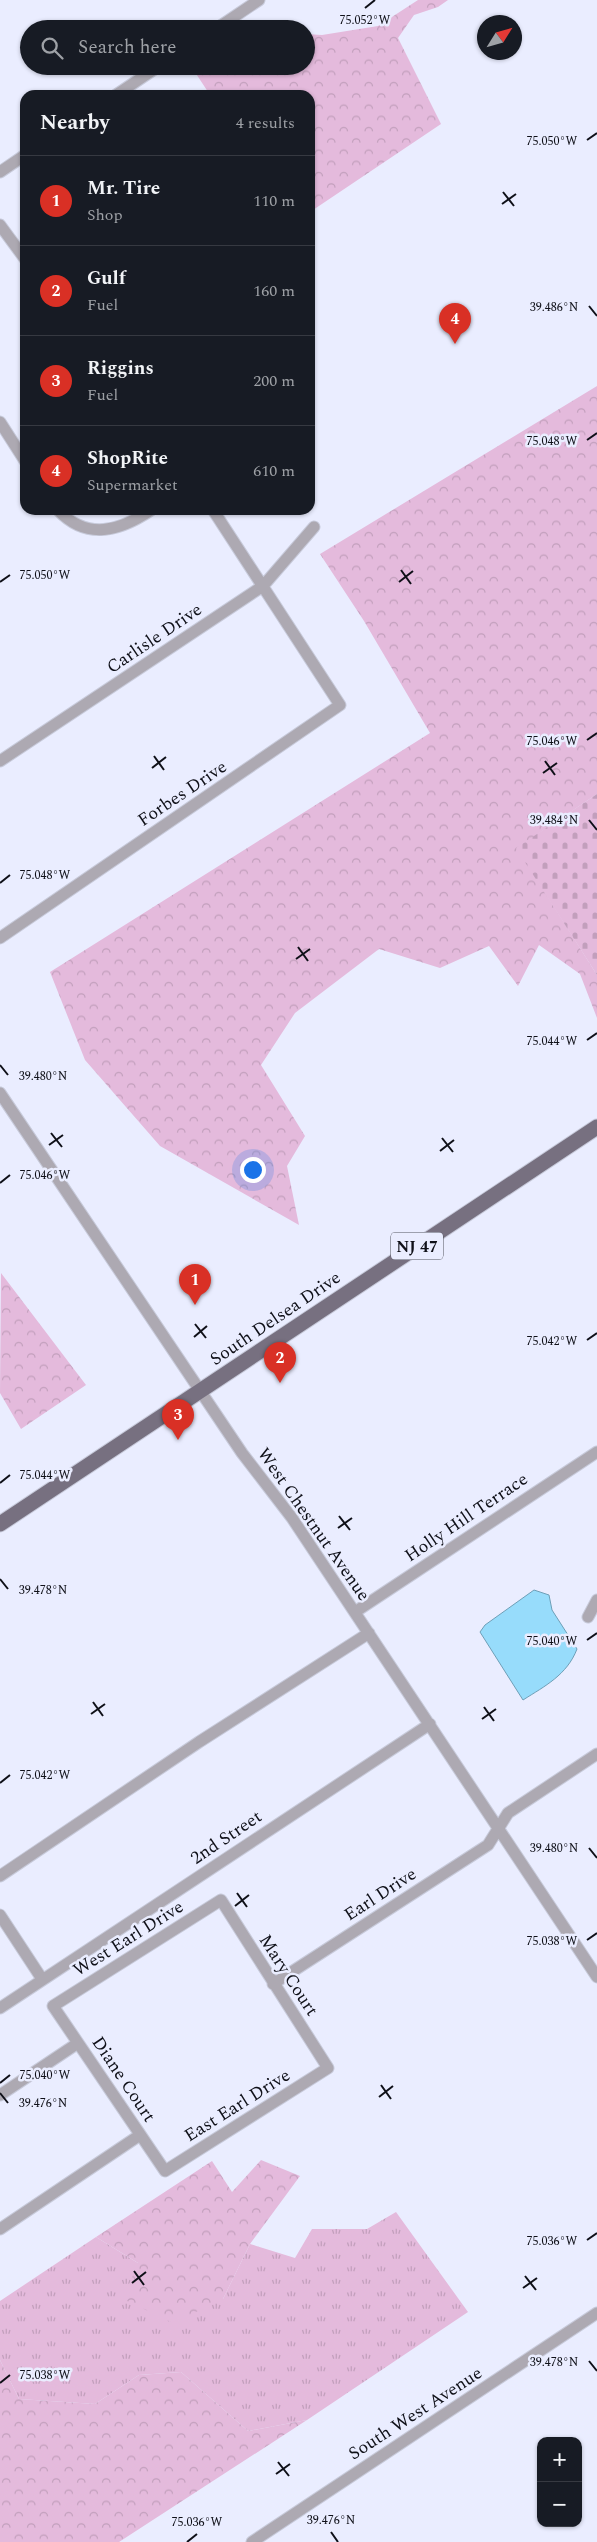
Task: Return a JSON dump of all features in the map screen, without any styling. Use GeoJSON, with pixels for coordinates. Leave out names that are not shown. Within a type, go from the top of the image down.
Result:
{"type":"FeatureCollection","features":[{"type":"Feature","properties":{"kind":"main road","name":"South Delsea Drive"},"geometry":{"type":"LineString","coordinates":[[0,1524],[597,1127]]}},
{"type":"Feature","properties":{"kind":"street"},"geometry":{"type":"LineString","coordinates":[[229,20],[259,0]]}},
{"type":"Feature","properties":{"kind":"street"},"geometry":{"type":"LineString","coordinates":[[124,90],[146,75]]}},
{"type":"Feature","properties":{"kind":"street"},"geometry":{"type":"LineString","coordinates":[[0,172],[20,159]]}},
{"type":"Feature","properties":{"kind":"street"},"geometry":{"type":"LineString","coordinates":[[0,225],[20,252]]}},
{"type":"Feature","properties":{"kind":"street"},"geometry":{"type":"LineString","coordinates":[[0,422],[20,453]]}},
{"type":"Feature","properties":{"kind":"street"},"geometry":{"type":"LineString","coordinates":[[62,515],[78,526],[108,530],[120,528],[142,515]]}},
{"type":"Feature","properties":{"kind":"street"},"geometry":{"type":"LineString","coordinates":[[216,515],[263,586]]}},
{"type":"Feature","properties":{"kind":"street","name":"Carlisle Drive"},"geometry":{"type":"LineString","coordinates":[[0,761],[263,586],[314,527]]}},
{"type":"Feature","properties":{"kind":"street","name":"Forbes Drive"},"geometry":{"type":"LineString","coordinates":[[0,938],[340,706],[263,586]]}},
{"type":"Feature","properties":{"kind":"street","name":"West Chestnut Avenue"},"geometry":{"type":"LineString","coordinates":[[0,1094],[242,1453],[292,1518],[597,1977]]}},
{"type":"Feature","properties":{"kind":"street","name":"Holly Hill Terrace"},"geometry":{"type":"LineString","coordinates":[[355,1612],[597,1452]]}},
{"type":"Feature","properties":{"kind":"street"},"geometry":{"type":"LineString","coordinates":[[588,1617],[597,1600]]}},
{"type":"Feature","properties":{"kind":"street"},"geometry":{"type":"LineString","coordinates":[[0,1876],[199,1742],[369,1632]]}},
{"type":"Feature","properties":{"kind":"street","name":"2nd Street"},"geometry":{"type":"LineString","coordinates":[[0,2008],[430,1724]]}},
{"type":"Feature","properties":{"kind":"street","name":"Earl Drive"},"geometry":{"type":"LineString","coordinates":[[274,1984],[488,1845],[494,1838],[498,1827],[508,1812],[597,1754]]}},
{"type":"Feature","properties":{"kind":"street","name":"Mary Court"},"geometry":{"type":"LineString","coordinates":[[221,1900],[328,2068]]}},
{"type":"Feature","properties":{"kind":"street","name":"West Earl Drive"},"geometry":{"type":"LineString","coordinates":[[54,2006],[221,1900]]}},
{"type":"Feature","properties":{"kind":"street"},"geometry":{"type":"LineString","coordinates":[[0,1915],[42,1979]]}},
{"type":"Feature","properties":{"kind":"street","name":"Diane Court"},"geometry":{"type":"LineString","coordinates":[[54,2006],[165,2171]]}},
{"type":"Feature","properties":{"kind":"street"},"geometry":{"type":"LineString","coordinates":[[0,2095],[78,2043]]}},
{"type":"Feature","properties":{"kind":"street","name":"East Earl Drive"},"geometry":{"type":"LineString","coordinates":[[165,2171],[328,2068]]}},
{"type":"Feature","properties":{"kind":"street"},"geometry":{"type":"LineString","coordinates":[[0,2230],[140,2135]]}},
{"type":"Feature","properties":{"kind":"street","name":"South West Avenue"},"geometry":{"type":"LineString","coordinates":[[252,2542],[597,2313]]}},
{"type":"Feature","properties":{"kind":"green space"},"geometry":{"type":"Polygon","coordinates":[[[418,0],[448,0],[438,7],[414,15],[398,38],[441,124],[315,209],[315,90],[207,90],[197,75],[315,75],[315,35],[378,26],[418,0]]]}},
{"type":"Feature","properties":{"kind":"green space"},"geometry":{"type":"Polygon","coordinates":[[[597,386],[597,794],[517,848],[597,975],[597,1018],[580,974],[539,945],[518,986],[489,946],[440,968],[379,949],[295,1013],[261,1065],[305,1136],[287,1166],[299,1225],[160,1146],[85,1060],[50,972],[430,733],[364,621],[320,554],[597,386]]]}},
{"type":"Feature","properties":{"kind":"green space"},"geometry":{"type":"Polygon","coordinates":[[[597,794],[597,975],[516,848],[597,794]]]}},
{"type":"Feature","properties":{"kind":"green space"},"geometry":{"type":"Polygon","coordinates":[[[1,1273],[86,1385],[21,1429],[0,1393],[1,1273]]]}},
{"type":"Feature","properties":{"kind":"green space"},"geometry":{"type":"Polygon","coordinates":[[[261,2160],[300,2176],[250,2244],[223,2299],[173,2323],[123,2299],[138,2263],[96,2237],[212,2161],[232,2192],[261,2160]]]}},
{"type":"Feature","properties":{"kind":"green space"},"geometry":{"type":"Polygon","coordinates":[[[396,2212],[468,2312],[307,2420],[248,2431],[181,2372],[139,2375],[95,2404],[19,2399],[0,2360],[0,2301],[96,2237],[138,2263],[223,2299],[250,2244],[295,2258],[312,2229],[367,2229],[396,2212]]]}},
{"type":"Feature","properties":{"kind":"green space"},"geometry":{"type":"Polygon","coordinates":[[[0,2360],[19,2399],[95,2404],[139,2375],[181,2372],[248,2431],[307,2420],[119,2542],[0,2542],[0,2360]]]}},
{"type":"Feature","properties":{"kind":"water"},"geometry":{"type":"Polygon","coordinates":[[[534,1590],[549,1595],[552,1610],[577,1649],[573,1658],[561,1673],[547,1685],[523,1700],[480,1632],[485,1625],[534,1590]]]}},
{"type":"Feature","properties":{"kind":"place","name":"ShopRite"},"geometry":{"type":"Point","coordinates":[455,344]}},
{"type":"Feature","properties":{"kind":"place","name":"Mr. Tire"},"geometry":{"type":"Point","coordinates":[195,1305]}},
{"type":"Feature","properties":{"kind":"place","name":"Gulf"},"geometry":{"type":"Point","coordinates":[280,1383]}},
{"type":"Feature","properties":{"kind":"place","name":"Riggins"},"geometry":{"type":"Point","coordinates":[178,1440]}}]}
